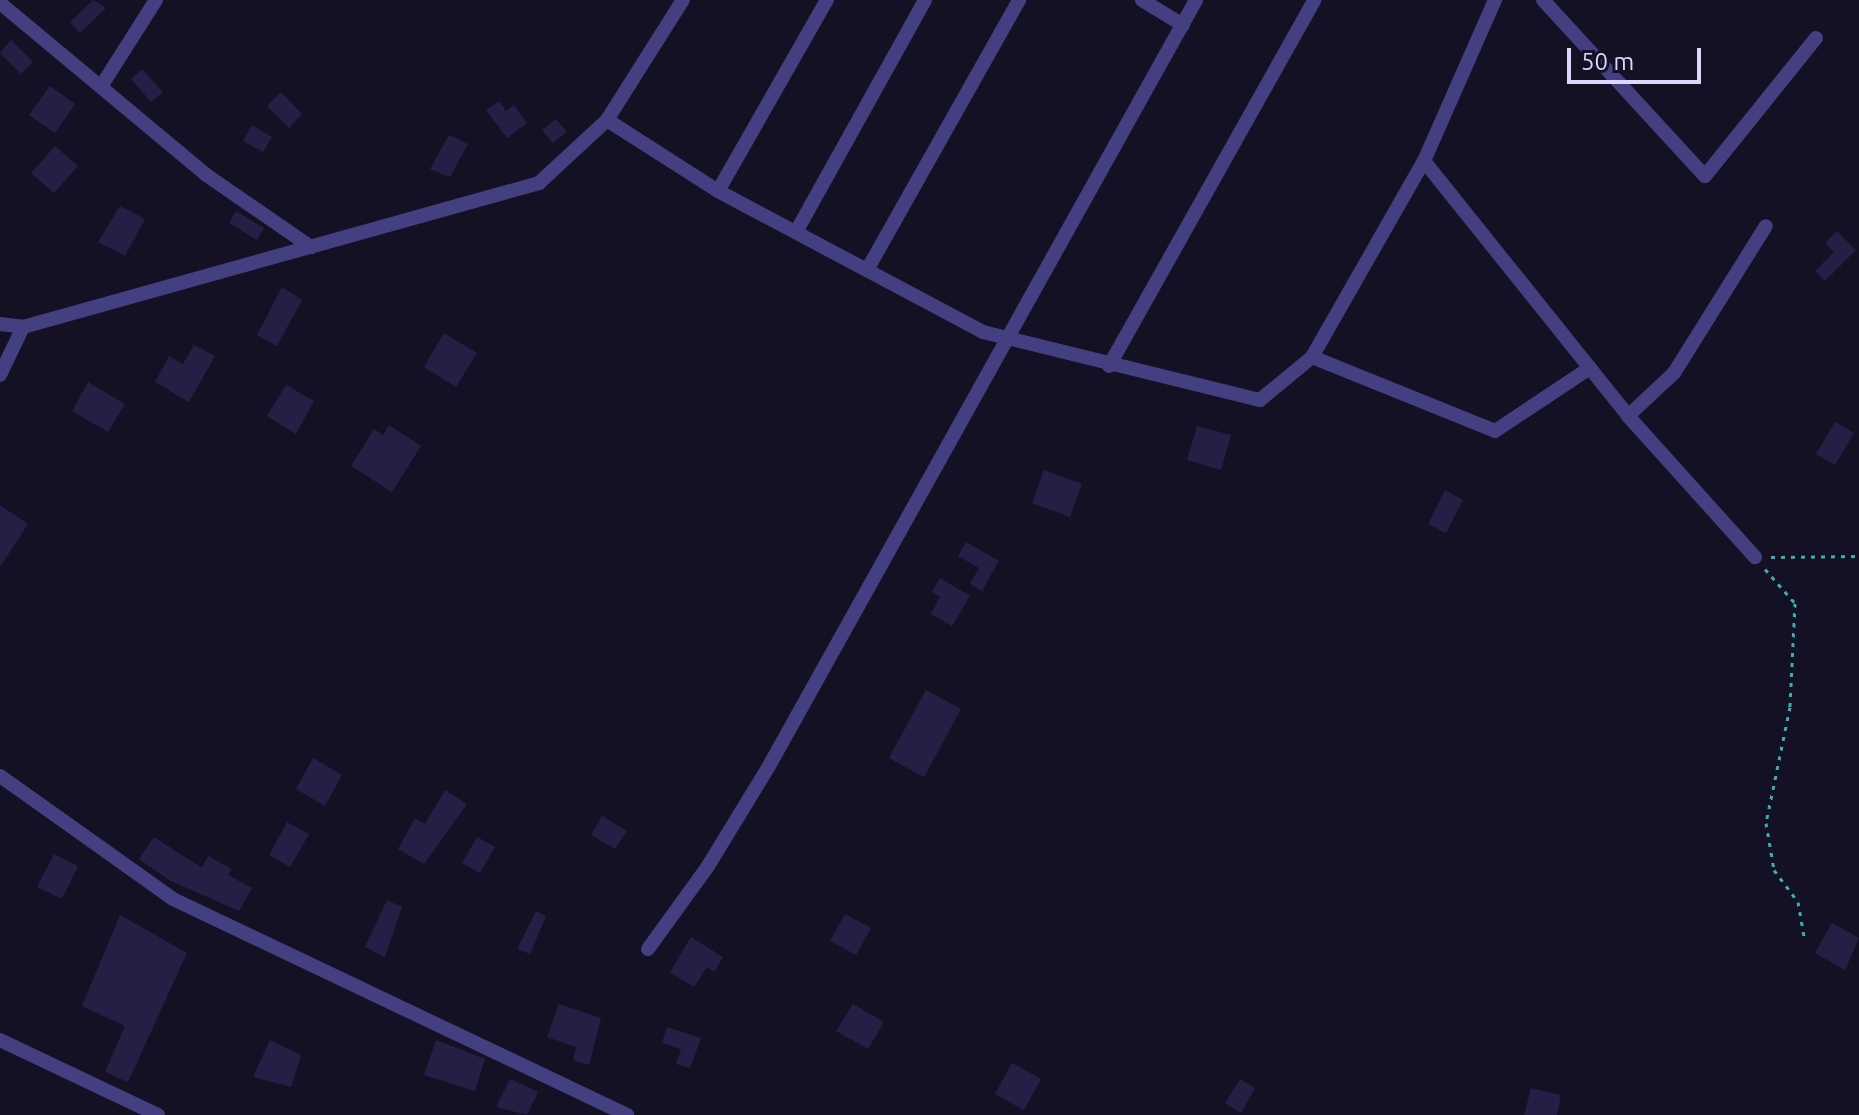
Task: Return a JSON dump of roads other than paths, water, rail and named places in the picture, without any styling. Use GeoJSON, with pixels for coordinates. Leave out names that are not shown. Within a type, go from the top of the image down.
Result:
{"type":"FeatureCollection","features":[{"type":"Feature","properties":{"kind":"street"},"geometry":{"type":"LineString","coordinates":[[102,85],[156,0]]}},
{"type":"Feature","properties":{"kind":"street"},"geometry":{"type":"LineString","coordinates":[[0,324],[23,327],[539,183],[607,120],[683,0]]}},
{"type":"Feature","properties":{"kind":"street"},"geometry":{"type":"LineString","coordinates":[[718,191],[827,0]]}},
{"type":"Feature","properties":{"kind":"street"},"geometry":{"type":"LineString","coordinates":[[796,232],[925,0]]}},
{"type":"Feature","properties":{"kind":"street"},"geometry":{"type":"LineString","coordinates":[[867,270],[1019,0]]}},
{"type":"Feature","properties":{"kind":"street"},"geometry":{"type":"LineString","coordinates":[[1142,0],[1183,25]]}},
{"type":"Feature","properties":{"kind":"street"},"geometry":{"type":"LineString","coordinates":[[648,949],[708,866],[769,766],[1010,339],[1196,0]]}},
{"type":"Feature","properties":{"kind":"street"},"geometry":{"type":"LineString","coordinates":[[1109,366],[1314,0]]}},
{"type":"Feature","properties":{"kind":"street"},"geometry":{"type":"LineString","coordinates":[[607,120],[718,191],[983,332],[1109,366],[1260,400],[1312,357],[1424,161],[1495,0]]}},
{"type":"Feature","properties":{"kind":"street"},"geometry":{"type":"LineString","coordinates":[[1543,0],[1705,176],[1816,38]]}},
{"type":"Feature","properties":{"kind":"street"},"geometry":{"type":"LineString","coordinates":[[0,3],[205,174],[311,247]]}},
{"type":"Feature","properties":{"kind":"street"},"geometry":{"type":"LineString","coordinates":[[1424,161],[1628,416],[1755,557]]}},
{"type":"Feature","properties":{"kind":"street"},"geometry":{"type":"LineString","coordinates":[[1628,416],[1674,373],[1766,226]]}},
{"type":"Feature","properties":{"kind":"street"},"geometry":{"type":"LineString","coordinates":[[0,375],[23,327]]}},
{"type":"Feature","properties":{"kind":"street"},"geometry":{"type":"LineString","coordinates":[[1312,357],[1495,431],[1590,368]]}},
{"type":"Feature","properties":{"kind":"street"},"geometry":{"type":"LineString","coordinates":[[0,776],[173,899],[600,1109],[627,1115]]}},
{"type":"Feature","properties":{"kind":"street"},"geometry":{"type":"LineString","coordinates":[[0,1040],[158,1115]]}}]}
